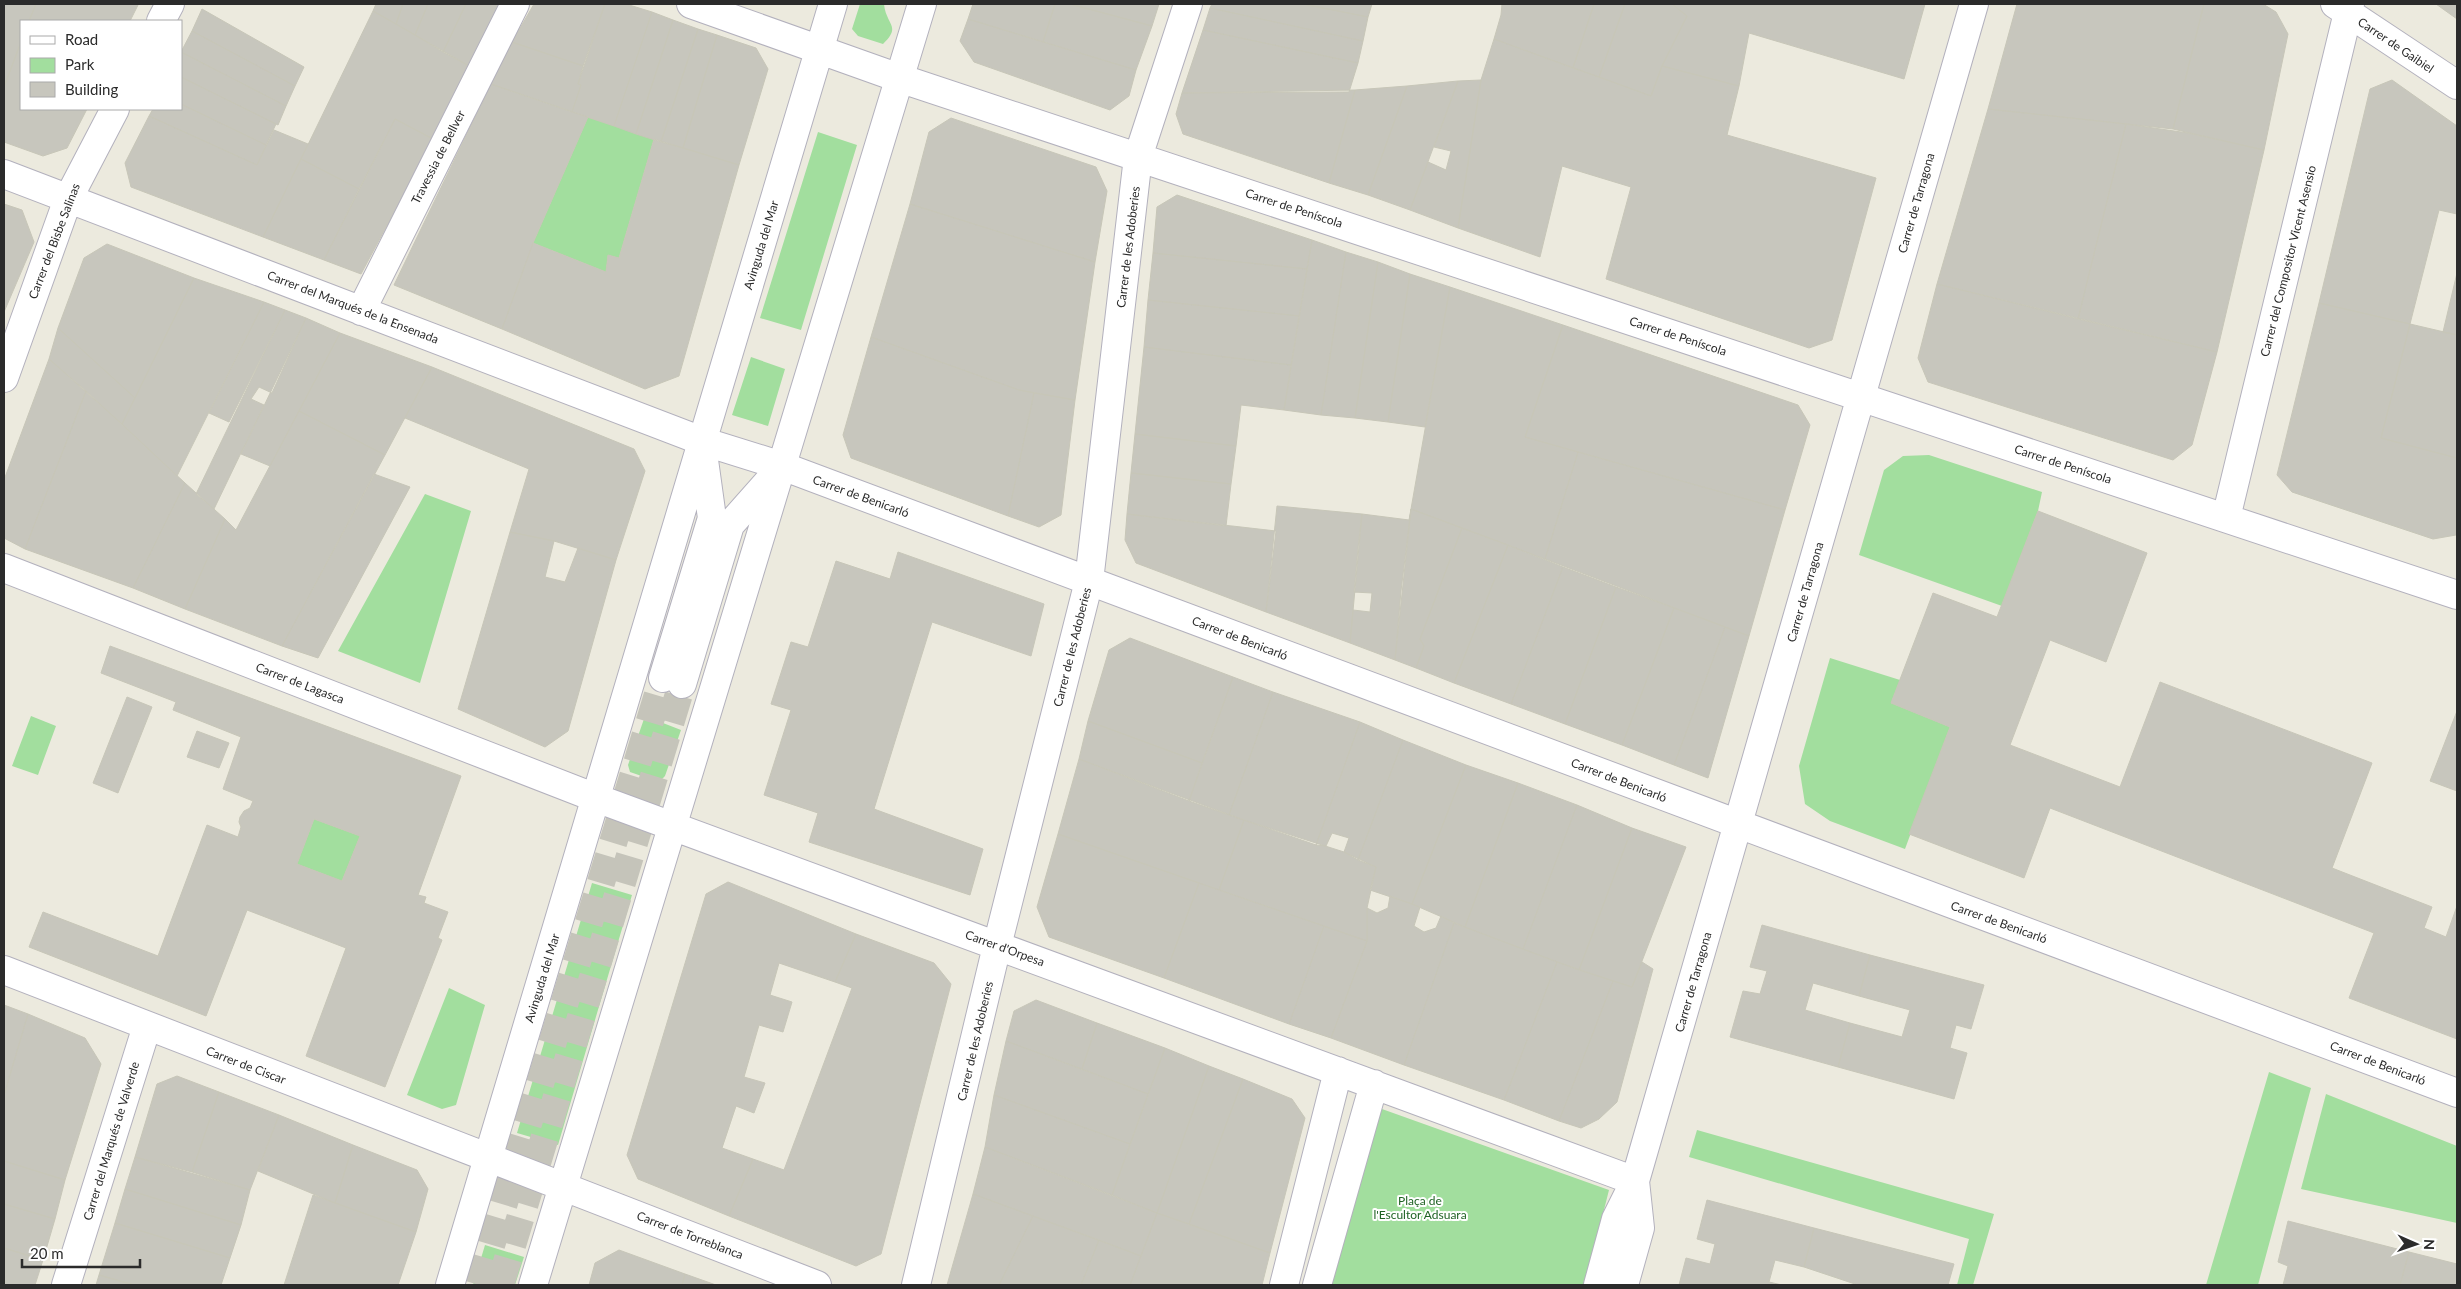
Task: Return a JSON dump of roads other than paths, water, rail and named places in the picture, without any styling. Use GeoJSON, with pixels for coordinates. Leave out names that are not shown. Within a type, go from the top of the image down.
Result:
{"type":"FeatureCollection","features":[{"type":"Feature","properties":{"kind":"street"},"geometry":{"type":"LineString","coordinates":[[161,20],[170,4]]}},
{"type":"Feature","properties":{"kind":"street","name":"Travessia de Bellver"},"geometry":{"type":"LineString","coordinates":[[361,310],[515,4]]}},
{"type":"Feature","properties":{"kind":"street"},"geometry":{"type":"LineString","coordinates":[[691,4],[899,78]]}},
{"type":"Feature","properties":{"kind":"street","name":"Avinguda del Mar"},"geometry":{"type":"LineString","coordinates":[[450,1285],[833,4]]}},
{"type":"Feature","properties":{"kind":"street"},"geometry":{"type":"LineString","coordinates":[[910,4],[912,37]]}},
{"type":"Feature","properties":{"kind":"street"},"geometry":{"type":"LineString","coordinates":[[533,1285],[922,4]]}},
{"type":"Feature","properties":{"kind":"street","name":"Carrer de les Adoberies"},"geometry":{"type":"LineString","coordinates":[[916,1285],[997,946],[1089,581],[1138,157],[1188,4]]}},
{"type":"Feature","properties":{"kind":"street","name":"Carrer de Tarragona"},"geometry":{"type":"LineString","coordinates":[[1635,1181],[1974,4]]}},
{"type":"Feature","properties":{"kind":"street","name":"Carrer de Gaibiel"},"geometry":{"type":"LineString","coordinates":[[2345,7],[2457,85]]}},
{"type":"Feature","properties":{"kind":"street","name":"Carrer del Compositor Vicent Asensio"},"geometry":{"type":"LineString","coordinates":[[2226,518],[2345,7]]}},
{"type":"Feature","properties":{"kind":"street","name":"Carrer de Peníscola"},"geometry":{"type":"LineString","coordinates":[[899,78],[2457,595]]}},
{"type":"Feature","properties":{"kind":"street","name":"Carrer del Bisbe Salinas"},"geometry":{"type":"LineString","coordinates":[[4,378],[68,199],[114,110]]}},
{"type":"Feature","properties":{"kind":"street","name":"Carrer del Marqués de la Ensenada"},"geometry":{"type":"LineString","coordinates":[[4,174],[702,441]]}},
{"type":"Feature","properties":{"kind":"street"},"geometry":{"type":"LineString","coordinates":[[702,441],[782,466],[730,525],[673,681],[712,518],[702,441]]}},
{"type":"Feature","properties":{"kind":"street","name":"Carrer de Benicarló"},"geometry":{"type":"LineString","coordinates":[[782,466],[2457,1093]]}},
{"type":"Feature","properties":{"kind":"street","name":"Carrer de Lagasca"},"geometry":{"type":"LineString","coordinates":[[4,568],[596,798]]}},
{"type":"Feature","properties":{"kind":"street"},"geometry":{"type":"LineString","coordinates":[[596,798],[672,826]]}},
{"type":"Feature","properties":{"kind":"street","name":"Carrer d'Orpesa"},"geometry":{"type":"LineString","coordinates":[[672,826],[1338,1071]]}},
{"type":"Feature","properties":{"kind":"street","name":"Carrer de Ciscar"},"geometry":{"type":"LineString","coordinates":[[4,970],[488,1159]]}},
{"type":"Feature","properties":{"kind":"street","name":"Carrer del Marqués de Valverde"},"geometry":{"type":"LineString","coordinates":[[66,1285],[147,1026]]}},
{"type":"Feature","properties":{"kind":"street"},"geometry":{"type":"LineString","coordinates":[[1284,1285],[1338,1071],[1635,1181]]}},
{"type":"Feature","properties":{"kind":"street"},"geometry":{"type":"LineString","coordinates":[[1317,1285],[1374,1084]]}},
{"type":"Feature","properties":{"kind":"street"},"geometry":{"type":"LineString","coordinates":[[488,1159],[563,1185]]}},
{"type":"Feature","properties":{"kind":"street"},"geometry":{"type":"LineString","coordinates":[[1598,1285],[1616,1219],[1635,1181]]}},
{"type":"Feature","properties":{"kind":"street"},"geometry":{"type":"LineString","coordinates":[[1624,1285],[1640,1228],[1635,1181]]}},
{"type":"Feature","properties":{"kind":"street","name":"Carrer de Torreblanca"},"geometry":{"type":"LineString","coordinates":[[563,1185],[818,1285]]}},
{"type":"Feature","properties":{"kind":"tunnel"},"geometry":{"type":"LineString","coordinates":[[479,1285],[663,678]]}},
{"type":"Feature","properties":{"kind":"tunnel"},"geometry":{"type":"LineString","coordinates":[[500,1285],[682,684]]}},
{"type":"Feature","properties":{"kind":"park label","name":"Plaça de l'Escultor Adsuara"},"geometry":{"type":"Point","coordinates":[1420,1207]}}]}
